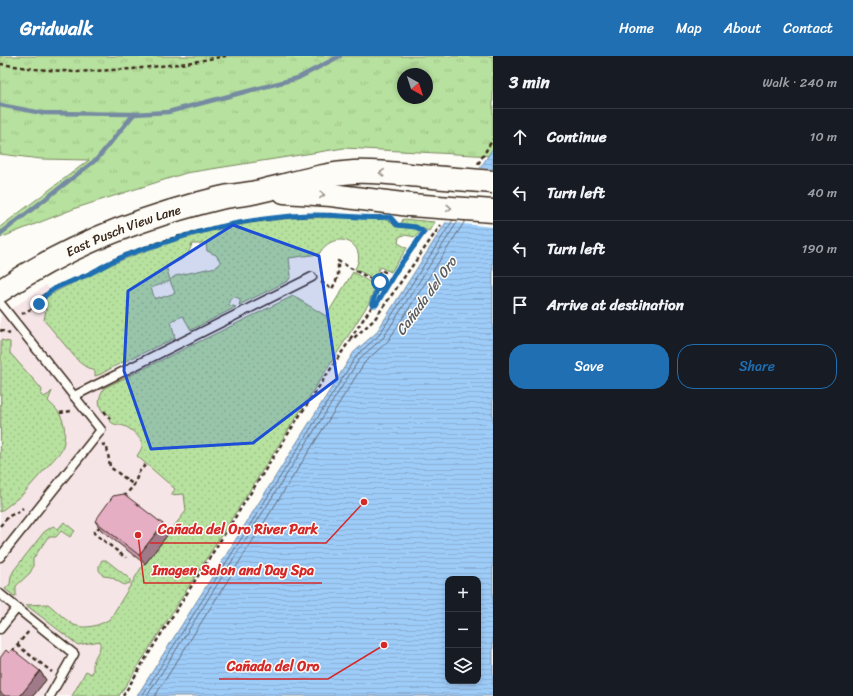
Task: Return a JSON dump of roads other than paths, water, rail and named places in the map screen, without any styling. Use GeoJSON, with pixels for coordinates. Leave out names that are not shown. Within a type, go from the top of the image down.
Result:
{"type":"FeatureCollection","features":[{"type":"Feature","properties":{"kind":"main road","name":"East Pusch View Lane"},"geometry":{"type":"LineString","coordinates":[[0,291],[59,255],[103,235],[141,220],[221,198],[255,193],[314,178],[353,172],[380,172],[493,182]]}},
{"type":"Feature","properties":{"kind":"main road","name":"East Pusch View Lane"},"geometry":{"type":"LineString","coordinates":[[255,193],[292,192],[331,195],[402,211],[493,211]]}},
{"type":"Feature","properties":{"kind":"lane"},"geometry":{"type":"LineString","coordinates":[[74,396],[312,277]]}},
{"type":"Feature","properties":{"kind":"lane"},"geometry":{"type":"LineString","coordinates":[[0,302],[101,430],[0,557]]}},
{"type":"Feature","properties":{"kind":"lane"},"geometry":{"type":"LineString","coordinates":[[0,594],[74,654],[50,696]]}},
{"type":"Feature","properties":{"kind":"lane"},"geometry":{"type":"LineString","coordinates":[[0,629],[17,608]]}},
{"type":"Feature","properties":{"kind":"water"},"geometry":{"type":"Polygon","coordinates":[[[493,148],[493,696],[137,696],[354,352],[376,333],[493,148]]]}},
{"type":"Feature","properties":{"kind":"waterway"},"geometry":{"type":"LineString","coordinates":[[0,105],[42,113],[134,114],[168,112],[298,78],[340,56]]}},
{"type":"Feature","properties":{"kind":"waterway"},"geometry":{"type":"LineString","coordinates":[[0,234],[97,159],[134,114]]}},
{"type":"Feature","properties":{"kind":"place","name":"Cañada del Oro River Park"},"geometry":{"type":"Point","coordinates":[364,502]}},
{"type":"Feature","properties":{"kind":"place","name":"Imagen Salon and Day Spa"},"geometry":{"type":"Point","coordinates":[138,535]}},
{"type":"Feature","properties":{"kind":"place","name":"Cañada del Oro"},"geometry":{"type":"Point","coordinates":[384,645]}}]}
